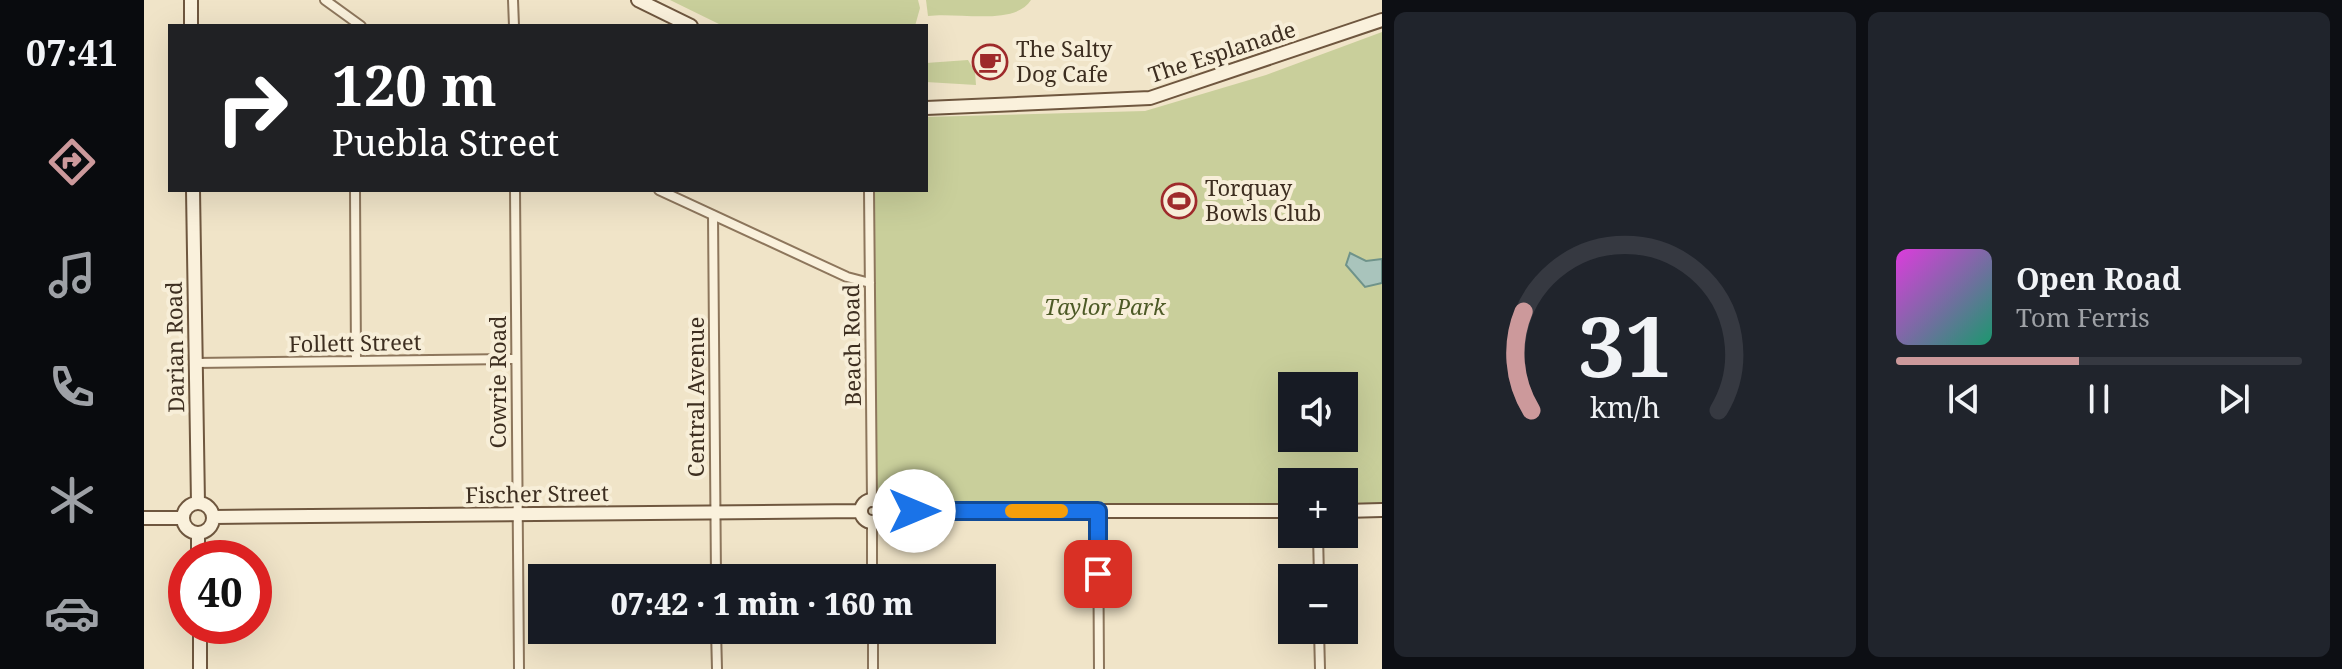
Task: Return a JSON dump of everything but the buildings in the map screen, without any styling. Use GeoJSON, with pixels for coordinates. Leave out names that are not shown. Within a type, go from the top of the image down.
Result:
{"type":"FeatureCollection","features":[{"type":"Feature","properties":{"kind":"street"},"geometry":{"type":"LineString","coordinates":[[191,0],[191,24]]}},
{"type":"Feature","properties":{"kind":"street"},"geometry":{"type":"LineString","coordinates":[[325,0],[358,24]]}},
{"type":"Feature","properties":{"kind":"street"},"geometry":{"type":"LineString","coordinates":[[513,0],[514,24]]}},
{"type":"Feature","properties":{"kind":"street"},"geometry":{"type":"LineString","coordinates":[[638,0],[687,24]]}},
{"type":"Feature","properties":{"kind":"street","name":"The Esplanade"},"geometry":{"type":"LineString","coordinates":[[928,108],[1150,98],[1382,20]]}},
{"type":"Feature","properties":{"kind":"street","name":"Darian Road"},"geometry":{"type":"LineString","coordinates":[[193,192],[198,503]]}},
{"type":"Feature","properties":{"kind":"street"},"geometry":{"type":"LineString","coordinates":[[355,192],[356,360]]}},
{"type":"Feature","properties":{"kind":"street","name":"Cowrie Road"},"geometry":{"type":"LineString","coordinates":[[515,192],[519,669]]}},
{"type":"Feature","properties":{"kind":"street"},"geometry":{"type":"LineString","coordinates":[[663,192],[847,277],[870,283]]}},
{"type":"Feature","properties":{"kind":"street","name":"Beach Road"},"geometry":{"type":"LineString","coordinates":[[869,192],[872,500]]}},
{"type":"Feature","properties":{"kind":"street","name":"Central Avenue"},"geometry":{"type":"LineString","coordinates":[[713,215],[716,564]]}},
{"type":"Feature","properties":{"kind":"street","name":"Follett Street"},"geometry":{"type":"LineString","coordinates":[[195,363],[516,359]]}},
{"type":"Feature","properties":{"kind":"street"},"geometry":{"type":"LineString","coordinates":[[872,500],[880,503],[883,511],[880,519],[872,522],[864,519],[860,511],[864,503],[872,500]]}},
{"type":"Feature","properties":{"kind":"street"},"geometry":{"type":"LineString","coordinates":[[198,503],[208,507],[213,517],[209,528],[198,533],[186,528],[183,518],[186,508],[198,503]]}},
{"type":"Feature","properties":{"kind":"street"},"geometry":{"type":"LineString","coordinates":[[1358,511],[1382,510]]}},
{"type":"Feature","properties":{"kind":"street","name":"Fischer Street"},"geometry":{"type":"LineString","coordinates":[[213,517],[860,511]]}},
{"type":"Feature","properties":{"kind":"street"},"geometry":{"type":"LineString","coordinates":[[883,511],[1278,511]]}},
{"type":"Feature","properties":{"kind":"street"},"geometry":{"type":"LineString","coordinates":[[1098,511],[1099,669]]}},
{"type":"Feature","properties":{"kind":"street"},"geometry":{"type":"LineString","coordinates":[[144,518],[183,518]]}},
{"type":"Feature","properties":{"kind":"street"},"geometry":{"type":"LineString","coordinates":[[872,522],[872,564]]}},
{"type":"Feature","properties":{"kind":"street"},"geometry":{"type":"LineString","coordinates":[[198,533],[198,540]]}},
{"type":"Feature","properties":{"kind":"street"},"geometry":{"type":"LineString","coordinates":[[200,644],[200,669]]}},
{"type":"Feature","properties":{"kind":"street"},"geometry":{"type":"LineString","coordinates":[[716,644],[717,669]]}},
{"type":"Feature","properties":{"kind":"street"},"geometry":{"type":"LineString","coordinates":[[873,644],[873,669]]}},
{"type":"Feature","properties":{"kind":"street"},"geometry":{"type":"LineString","coordinates":[[1319,644],[1320,669]]}},
{"type":"Feature","properties":{"kind":"green space"},"geometry":{"type":"Polygon","coordinates":[[[670,0],[918,0],[920,8],[916,24],[719,24],[670,0]]]}},
{"type":"Feature","properties":{"kind":"green space"},"geometry":{"type":"Polygon","coordinates":[[[926,0],[1031,0],[1013,13],[928,16],[926,0]]]}},
{"type":"Feature","properties":{"kind":"green space","name":"Taylor Park"},"geometry":{"type":"Polygon","coordinates":[[[1382,32],[1382,503],[1358,503],[1358,468],[1278,468],[1278,503],[886,504],[876,493],[875,192],[928,192],[928,117],[1145,111],[1266,75],[1382,32]]]}},
{"type":"Feature","properties":{"kind":"green space"},"geometry":{"type":"Polygon","coordinates":[[[968,60],[975,72],[976,85],[928,82],[928,63],[968,60]]]}},
{"type":"Feature","properties":{"kind":"water"},"geometry":{"type":"Polygon","coordinates":[[[1350,253],[1366,261],[1382,259],[1382,283],[1365,287],[1346,265],[1350,253]]]}},
{"type":"Feature","properties":{"kind":"slow traffic"},"geometry":{"type":"LineString","coordinates":[[1012,511],[1061,511]]}},
{"type":"Feature","properties":{"kind":"place","name":"The Salty Dog Cafe"},"geometry":{"type":"Point","coordinates":[990,62]}},
{"type":"Feature","properties":{"kind":"place","name":"Torquay Bowls Club"},"geometry":{"type":"Point","coordinates":[1179,201]}},
{"type":"Feature","properties":{"kind":"route"},"geometry":{"type":"LineString","coordinates":[[914,511],[1098,511],[1098,574]]}}]}
